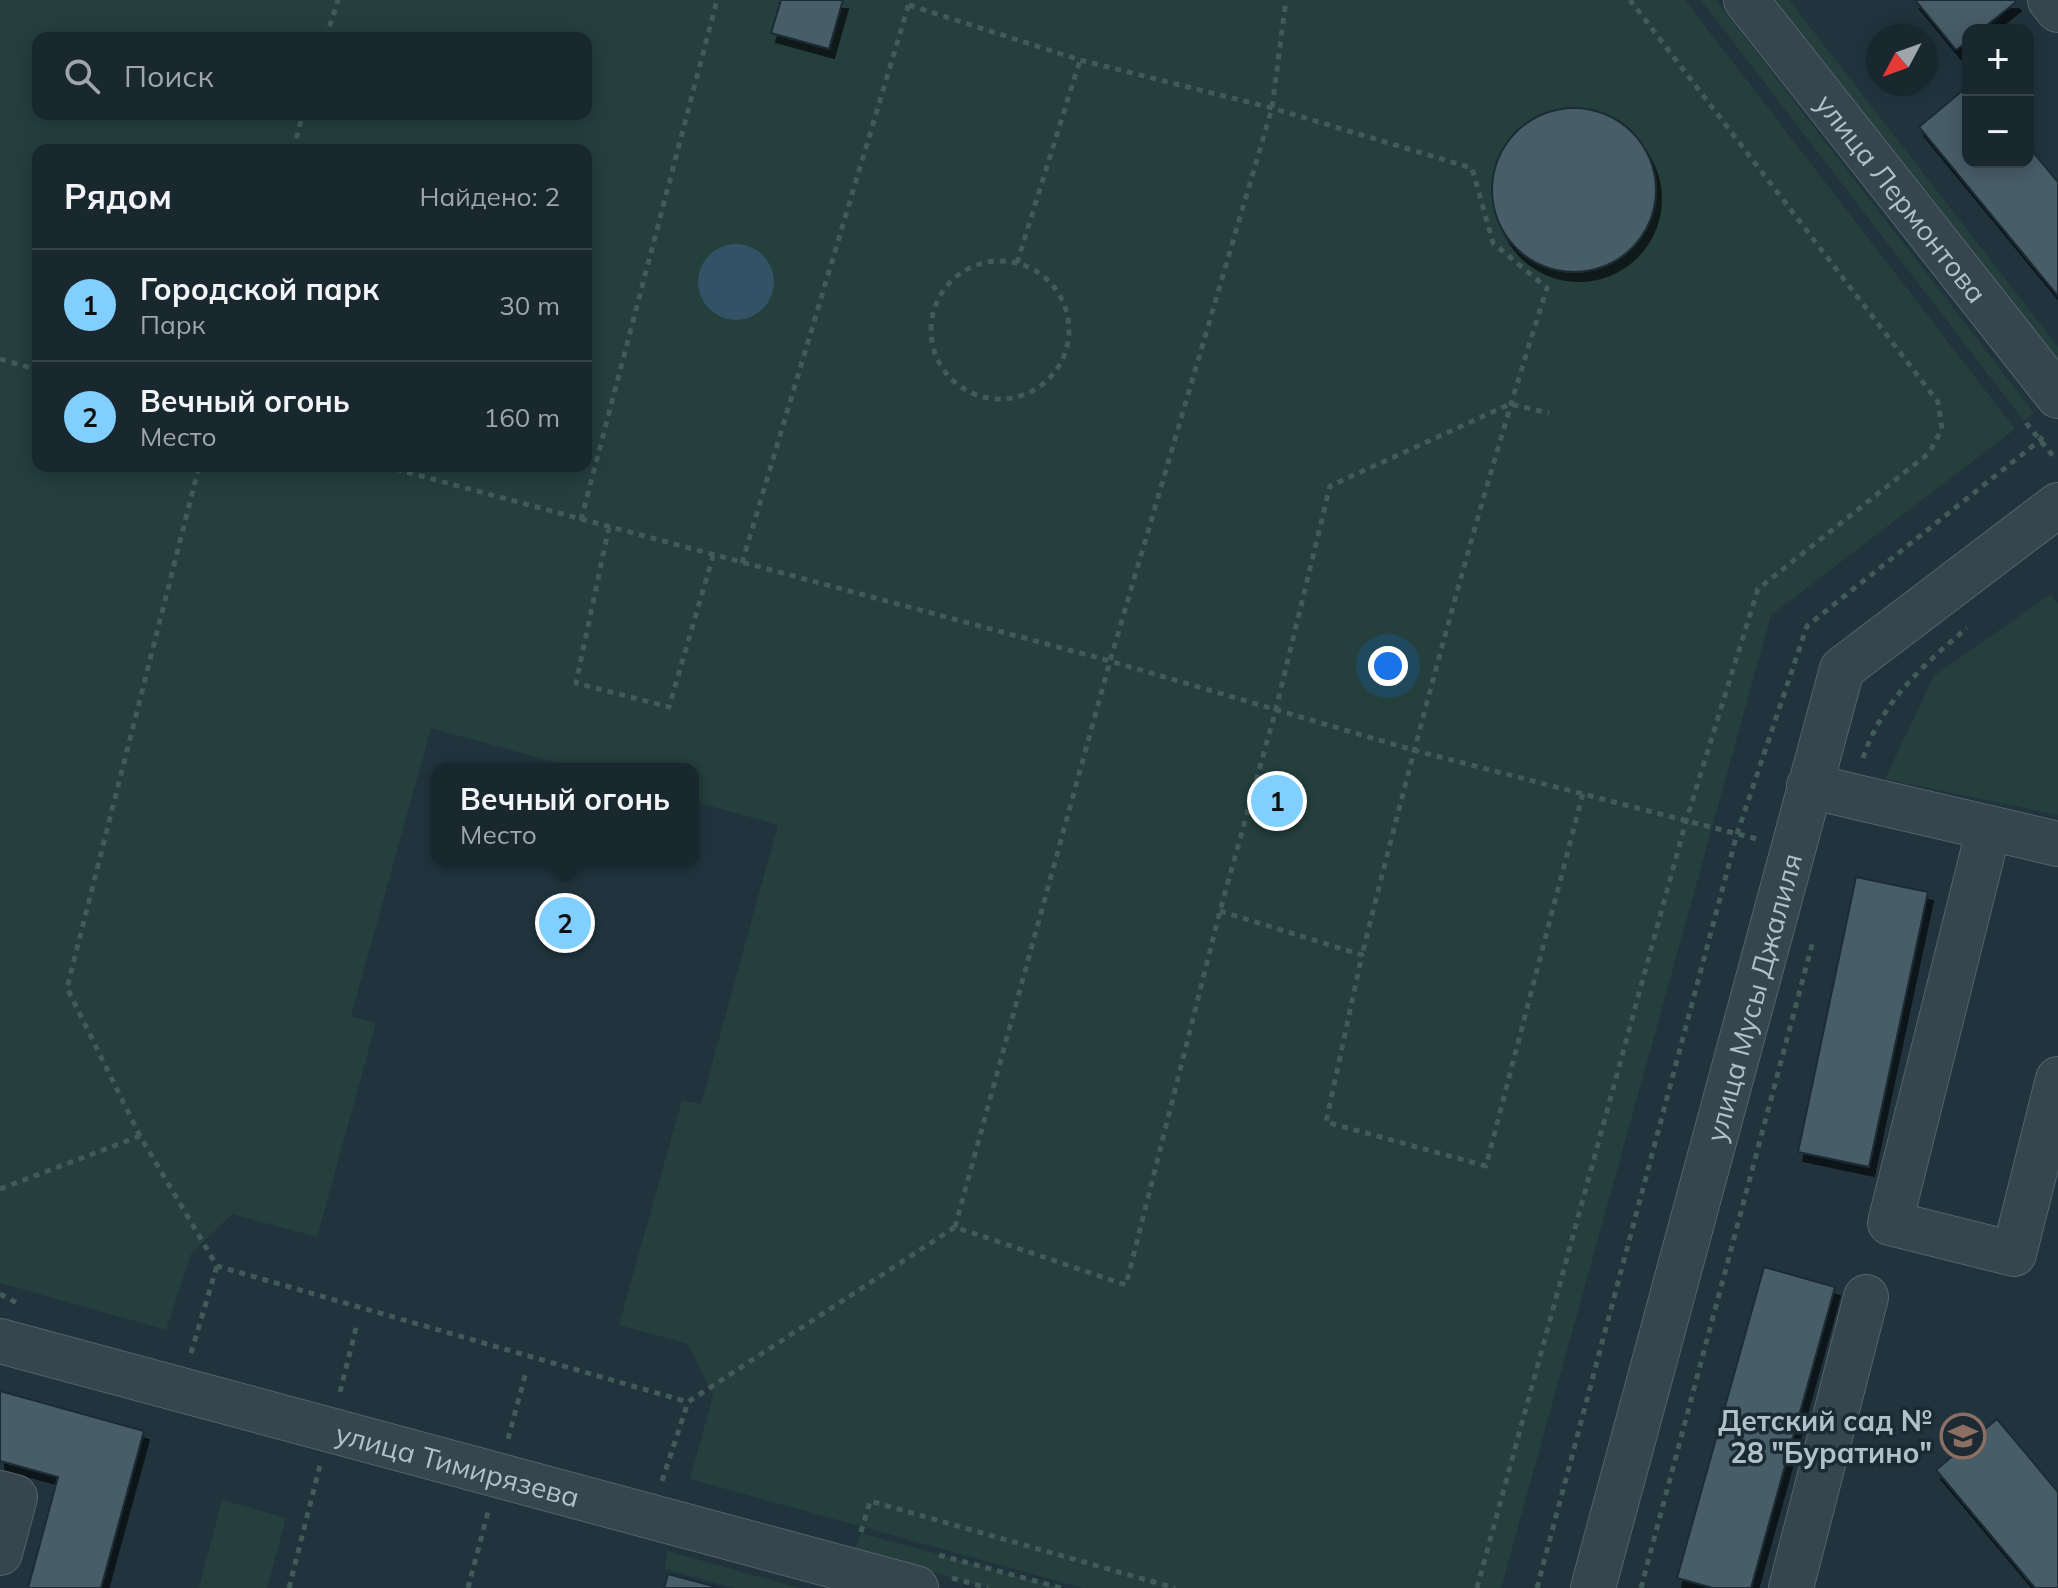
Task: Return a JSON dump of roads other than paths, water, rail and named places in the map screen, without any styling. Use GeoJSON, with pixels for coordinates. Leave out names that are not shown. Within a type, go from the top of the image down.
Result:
{"type":"FeatureCollection","features":[{"type":"Feature","properties":{"kind":"street","name":"улица Лермонтова"},"geometry":{"type":"LineString","coordinates":[[1746,0],[2058,396]]}},
{"type":"Feature","properties":{"kind":"street"},"geometry":{"type":"LineString","coordinates":[[2050,0],[2058,10]]}},
{"type":"Feature","properties":{"kind":"street","name":"улица Мусы Джалиля"},"geometry":{"type":"LineString","coordinates":[[1593,1588],[1842,669],[2058,505]]}},
{"type":"Feature","properties":{"kind":"street"},"geometry":{"type":"LineString","coordinates":[[1809,786],[2058,844]]}},
{"type":"Feature","properties":{"kind":"street"},"geometry":{"type":"LineString","coordinates":[[1989,828],[1890,1223],[2014,1254],[2058,1079]]}},
{"type":"Feature","properties":{"kind":"street"},"geometry":{"type":"LineString","coordinates":[[1791,1588],[1866,1297]]}},
{"type":"Feature","properties":{"kind":"street","name":"улица Тимирязева"},"geometry":{"type":"LineString","coordinates":[[0,1341],[927,1571]]}},
{"type":"Feature","properties":{"kind":"street"},"geometry":{"type":"LineString","coordinates":[[0,1493],[15,1497],[0,1553]]}},
{"type":"Feature","properties":{"kind":"water"},"geometry":{"type":"Polygon","coordinates":[[[736,244],[750,247],[763,255],[771,268],[774,282],[771,296],[763,309],[750,317],[736,320],[722,317],[709,309],[701,296],[698,282],[701,268],[709,255],[722,247],[736,244]]]}},
{"type":"Feature","properties":{"kind":"place","name":"Городской парк"},"geometry":{"type":"Point","coordinates":[1277,801]}},
{"type":"Feature","properties":{"kind":"place","name":"Вечный огонь"},"geometry":{"type":"Point","coordinates":[565,923]}},
{"type":"Feature","properties":{"kind":"place","name":"Детский сад № 28 \"Буратино\""},"geometry":{"type":"Point","coordinates":[1963,1436]}}]}
